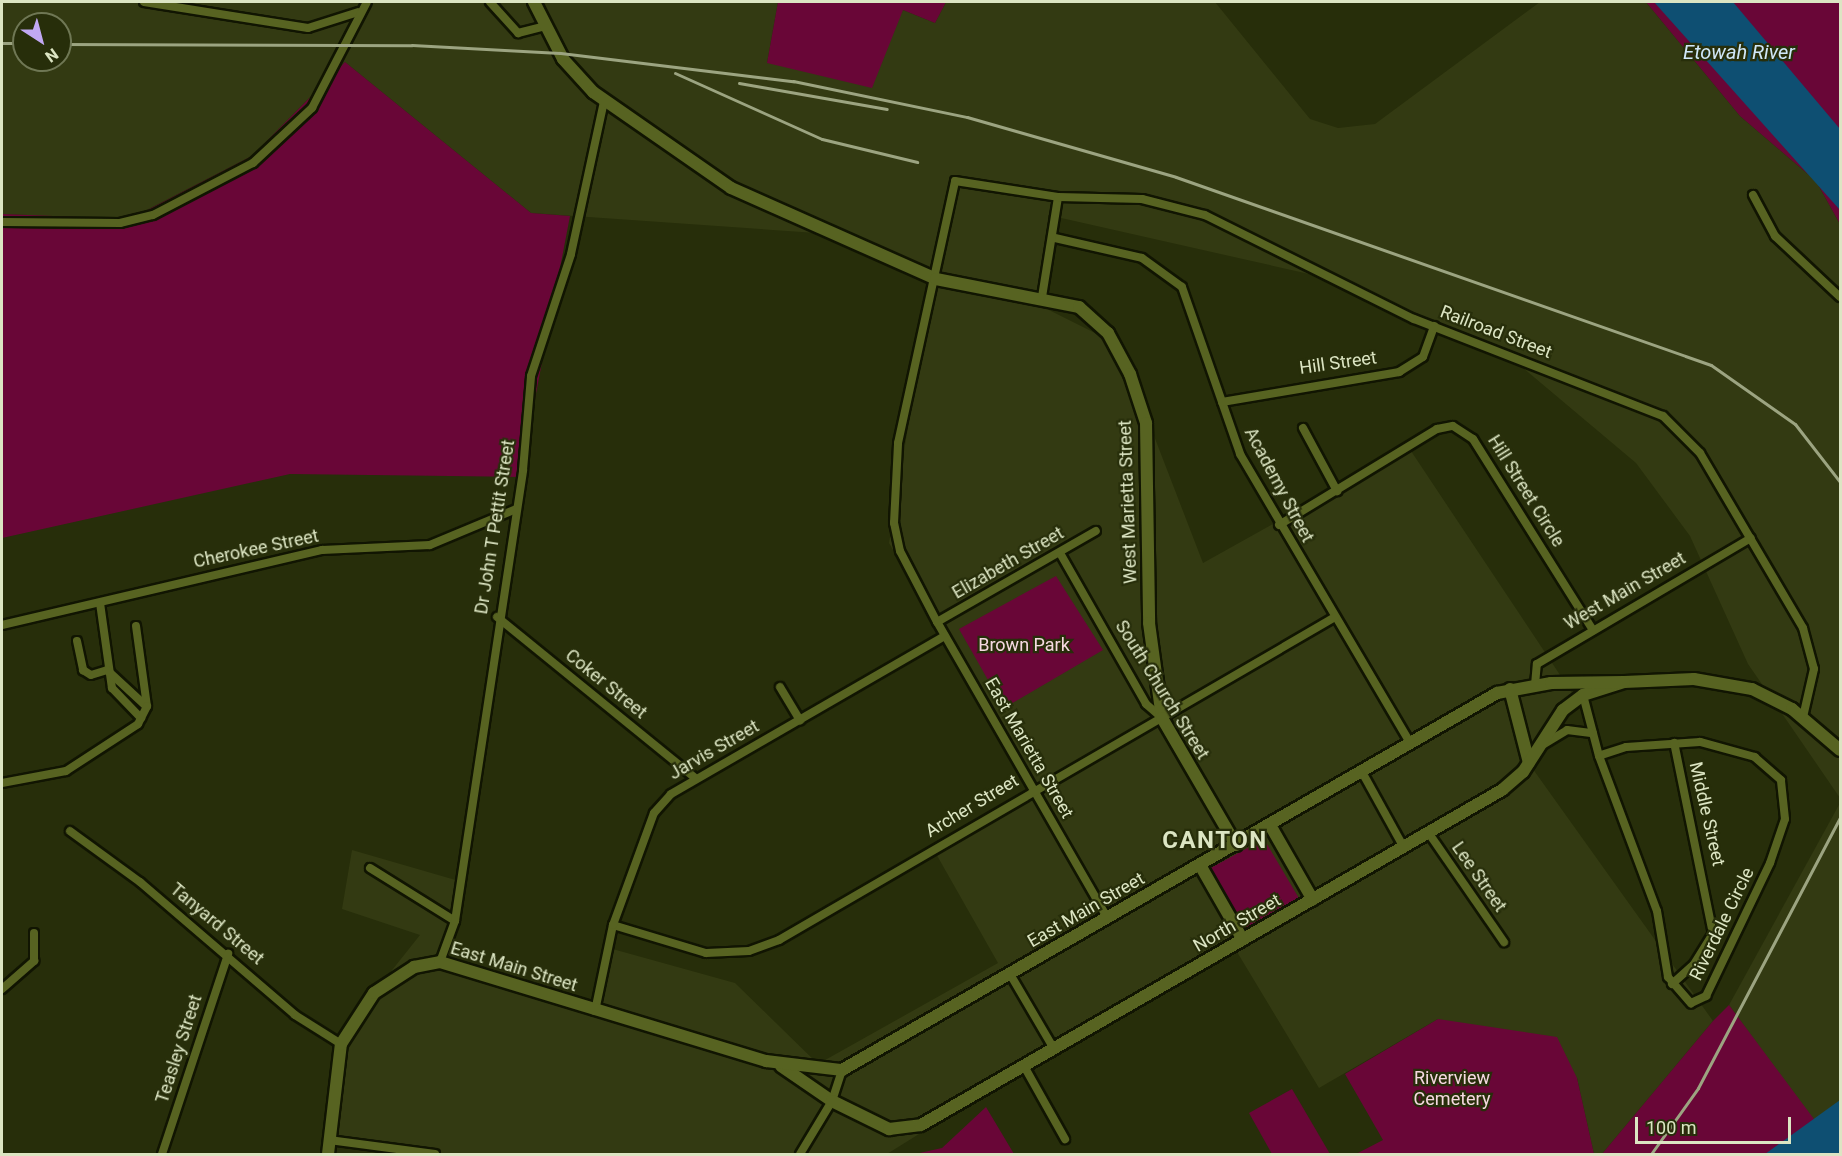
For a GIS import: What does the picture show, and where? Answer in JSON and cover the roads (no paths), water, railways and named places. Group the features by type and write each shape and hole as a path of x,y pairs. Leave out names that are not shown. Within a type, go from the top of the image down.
{"main road":[{"name":"West Marietta Street","path":"534,2 564,58 604,102 731,188 936,279 1042,297 1092,316 1108,333 1141,403 1149,623 1162,718"},
{"path":"1410,743 1510,689 1535,685 1716,681 1752,689 1803,717 1840,750"},
{"name":"North Street","path":"832,1101 899,1130 921,1125 1502,790 1531,757 1563,710 1583,695 1624,682"},
{"path":"1510,689 1531,757"},
{"name":"South Church Street","path":"1162,718 1236,845"},
{"name":"East Main Street","path":"328,1155 341,1044 374,993 414,967 440,962 595,1011 780,1065 842,1070 1108,919 1410,743"},
{"path":"1270,825 1313,900"},
{"path":"1200,865 1243,940"},
{"name":"East Main Street","path":"780,1065 832,1101"}],"street":[{"path":"144,2 308,28 358,12"},
{"path":"2,222 120,223 153,215 253,163 312,108 358,12 367,2"},
{"path":"490,2 518,33 546,26"},
{"name":"Dr John T Pettit Street","path":"440,962 455,921 497,617 516,508 531,376 571,254 604,102"},
{"name":"Railroad Street","path":"936,279 955,181 988,184 1058,197 1142,200 1205,215 1434,326 1595,386 1669,420 1700,453 1751,538 1810,646 1814,680 1803,717"},
{"path":"1753,195 1775,236 1840,297"},
{"path":"1042,297 1054,238 1058,197"},
{"name":"Academy Street","path":"1054,238 1142,258 1173,278 1189,303 1240,454 1279,525 1410,743"},
{"name":"East Marietta Street","path":"936,279 898,443 894,523 900,551 937,622 1108,919"},
{"name":"Hill Street","path":"1222,402 1399,372 1423,357 1434,326"},
{"path":"1303,428 1337,491"},
{"name":"Hill Street Circle","path":"1279,525 1437,429 1464,430 1593,630"},
{"name":"Cherokee Street","path":"2,625 322,550 430,545 516,508"},
{"name":"Elizabeth Street","path":"937,622 1096,531"},
{"name":"West Main Street","path":"1535,685 1537,664 1751,538"},
{"name":"South Church Street","path":"1060,553 1146,704 1162,718"},
{"path":"100,603 107,670 112,688 141,718"},
{"name":"Coker Street","path":"497,617 694,777"},
{"name":"Archer Street","path":"613,925 706,953 749,951 830,913 1034,788 1162,718 1335,617"},
{"path":"2,783 66,771 141,718 147,706 136,626"},
{"name":"Jarvis Street","path":"595,1011 613,925 654,813 694,777 800,720 945,636"},
{"path":"77,641 83,670 91,675 107,670"},
{"path":"107,670 147,706"},
{"path":"780,687 800,720"},
{"path":"1583,695 1599,756"},
{"path":"1531,757 1567,730 1593,733"},
{"name":"Riverdale Circle","path":"1700,742 1755,757 1781,780 1785,794 1785,819 1770,863 1706,996 1691,1003 1672,984 1657,911 1599,756 1626,747 1674,743 1700,742"},
{"name":"Middle Street","path":"1672,984 1694,964 1713,934 1674,743"},
{"path":"1362,772 1403,846"},
{"name":"Tanyard Street","path":"70,831 228,954 295,1015 341,1044"},
{"name":"Lee Street","path":"1428,832 1504,942"},
{"path":"370,868 455,921"},
{"path":"2,990 34,961 34,933"},
{"name":"Teasley Street","path":"162,1155 228,954"},
{"path":"1010,974 1054,1049"},
{"path":"1024,1066 1065,1139"},
{"path":"800,1155 832,1101 842,1070"},
{"path":"329,1140 435,1155"}],"water":[{"name":"Etowah River","path":"1654,2 1733,2 1840,129 1840,210"},
{"path":"1840,1100 1840,1154 1765,1154"}],"railway":[{"path":"2,43 12,43"},
{"path":"72,44 412,45 560,53 793,81 967,117 1176,177 1711,365 1795,424 1840,482"},
{"path":"675,73 822,139 917,162"},
{"path":"739,83 887,109"},
{"path":"1651,1154 1698,1088 1840,817"}],"district":[{"name":"CANTON","path":"1215,841"}],"park label":[{"name":"Brown Park","path":"1024,645"},
{"name":"Riverview Cemetery","path":"1452,1089"}]}
